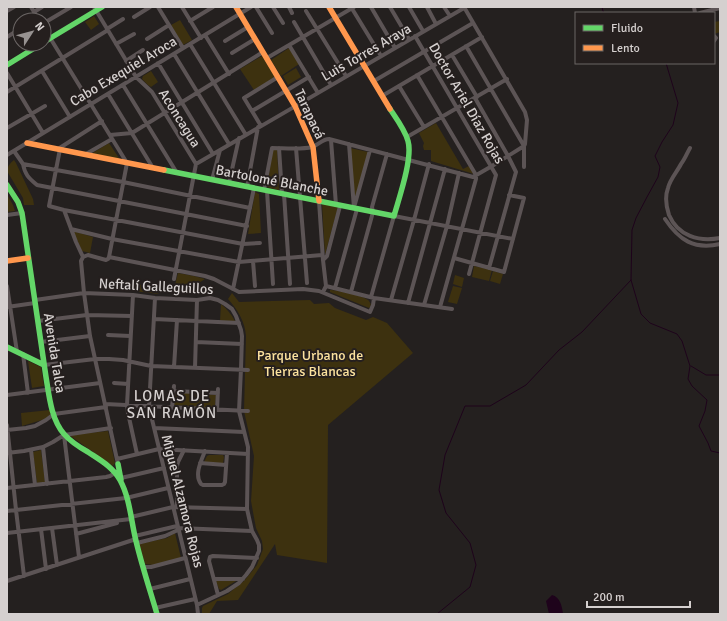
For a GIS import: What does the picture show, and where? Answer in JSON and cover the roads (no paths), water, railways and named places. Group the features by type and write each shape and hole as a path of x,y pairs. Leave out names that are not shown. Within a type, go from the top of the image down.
{"street":[{"path":"7,11 14,7"},
{"path":"31,7 34,12 42,7"},
{"path":"52,18 71,7"},
{"path":"52,37 95,9 102,7"},
{"path":"134,18 150,7"},
{"path":"158,7 183,48"},
{"path":"182,7 190,21 203,36 229,74"},
{"path":"190,21 213,7"},
{"name":"Tarapacá","path":"236,7 296,106 313,147 326,286"},
{"name":"Cabo Exequiel Aroca","path":"7,155 251,7"},
{"path":"256,7 272,33"},
{"path":"273,7 283,24"},
{"path":"288,7 292,13"},
{"path":"83,257 88,255 106,260 109,257 209,277 239,292 307,289 323,292 370,312 409,160 409,143 407,137 329,7"},
{"path":"267,58 336,18 352,7 381,56"},
{"path":"371,7 395,48"},
{"path":"390,7 409,40"},
{"path":"409,7 423,31"},
{"path":"427,7 436,24"},
{"path":"444,7 450,16"},
{"path":"464,7 526,114 527,122 524,146 524,167"},
{"name":"Luis Torres Araya","path":"196,164 464,7"},
{"path":"704,12 720,8"},
{"name":"Aconcagua","path":"95,9 136,77 152,92 196,164 174,279"},
{"path":"306,11 346,76"},
{"path":"7,92 123,19"},
{"path":"294,22 332,85"},
{"path":"374,82 473,23"},
{"path":"147,39 169,25"},
{"path":"225,41 248,27"},
{"path":"116,44 134,34"},
{"name":"Doctor Ariel Díaz Rojas","path":"415,36 496,175 469,274"},
{"path":"382,96 482,37"},
{"path":"232,53 255,39"},
{"path":"52,40 127,163 109,257"},
{"path":"190,44 246,135"},
{"path":"289,45 318,93"},
{"path":"466,46 524,146"},
{"path":"126,60 143,50"},
{"path":"7,65 28,52"},
{"path":"86,154 111,137 132,133 263,52"},
{"path":"174,54 229,144"},
{"path":"452,54 516,172 489,268"},
{"path":"158,63 213,154"},
{"path":"42,71 70,117"},
{"path":"7,73 43,133"},
{"path":"417,75 476,175 476,180 440,307"},
{"path":"247,187 260,126 244,98 278,77"},
{"path":"252,111 309,78"},
{"path":"407,137 507,79"},
{"path":"123,85 177,173"},
{"path":"400,86 424,127"},
{"path":"108,94 153,168"},
{"path":"7,128 45,106"},
{"path":"102,122 59,149 49,206 243,244 260,243"},
{"path":"229,183 239,138"},
{"path":"273,284 265,190 272,148 313,147 328,139 473,176 524,146"},
{"path":"323,260 327,256 338,205 331,140"},
{"name":"Bartolomé Blanche","path":"28,143 355,209 513,239"},
{"path":"349,144 355,209"},
{"path":"279,148 290,284"},
{"path":"296,148 307,283"},
{"path":"690,148 666,192 666,206 671,224 676,234 686,241 706,245 720,244"},
{"path":"212,180 220,150"},
{"path":"335,288 370,150"},
{"path":"14,151 23,164 24,171 27,176 37,185 247,226"},
{"path":"352,292 373,212 372,207 387,154"},
{"path":"23,164 123,182 250,208"},
{"path":"391,300 429,164"},
{"path":"408,303 445,169"},
{"path":"424,305 447,226 459,173"},
{"name":"Avenida Talca","path":"7,185 18,202 22,213 44,365 54,414 64,435 105,464 121,480 143,567 156,611"},
{"path":"234,290 254,188"},
{"path":"454,258 504,272 524,198 509,195"},
{"path":"64,210 83,257 81,261 90,336 121,480 164,468"},
{"path":"7,215 22,213"},
{"path":"665,219 689,236 706,240 720,238"},
{"path":"71,229 112,239 239,262 322,255"},
{"path":"706,240 706,245"},
{"path":"7,261 28,258"},
{"path":"253,261 255,286"},
{"path":"7,286 9,307 28,392"},
{"path":"323,292 326,286 373,297 452,309"},
{"name":"Neftalí Galleguillos","path":"9,307 84,293 197,300 210,298 229,306 234,312 241,330 242,344 238,411 248,447 247,509 252,531 259,545 257,558"},
{"path":"133,295 127,405 137,454"},
{"name":"Miguel Alzamora Rojas","path":"155,298 149,407 168,488 175,507 178,528 198,614"},
{"path":"195,368 197,300"},
{"path":"38,321 87,315 132,316"},
{"path":"154,319 239,323"},
{"path":"174,367 177,320"},
{"path":"108,335 130,336"},
{"path":"41,342 90,336"},
{"path":"196,342 242,344"},
{"path":"7,348 44,365 95,359 109,359 129,361 151,366 248,370"},
{"path":"7,395 100,383"},
{"path":"114,383 128,384"},
{"path":"172,408 174,389 218,391 217,410"},
{"path":"7,430 35,426 54,414 105,405 248,411"},
{"path":"7,425 8,453 14,488 24,576"},
{"path":"8,453 43,447 64,435 111,428"},
{"path":"154,428 244,432"},
{"path":"64,435 79,558"},
{"path":"43,447 47,484"},
{"path":"118,462 137,454 159,449 248,454"},
{"path":"31,450 35,485"},
{"path":"175,507 177,466 184,450"},
{"path":"205,451 200,463 198,480 203,485 224,484 227,453"},
{"path":"7,488 110,476 118,469 118,462"},
{"path":"200,463 226,465"},
{"path":"7,511 126,498 168,488"},
{"path":"7,533 122,520 175,507 247,509"},
{"path":"76,534 122,520"},
{"path":"52,528 56,565"},
{"path":"136,539 166,536 178,528"},
{"path":"7,581 136,539 178,528 252,531"},
{"path":"41,529 46,569"},
{"path":"197,605 218,595 231,588 243,579 257,558 211,556 209,560 218,595"},
{"path":"143,567 151,567 185,558"},
{"path":"150,589 190,579"},
{"path":"214,579 243,579"},
{"path":"156,611 195,599"}],"waterway":[{"path":"602,7 604,12"},
{"path":"666,64 678,103 673,125 655,156 660,167 658,177 636,218 632,230 631,280 641,314 650,323 677,334 682,341 690,366 688,379 692,386 707,400 705,411 699,426 711,451 720,453"},
{"path":"437,614 470,587 476,565 470,543 446,513 439,490 445,455 465,406 490,406 526,385 559,350 582,332 631,280"},
{"path":"691,366 706,375 720,375"}],"district":[{"name":"LOMAS DE SAN RAMÓN","path":"172,404"}],"park label":[{"name":"Parque Urbano de Tierras Blancas","path":"310,364"}]}
